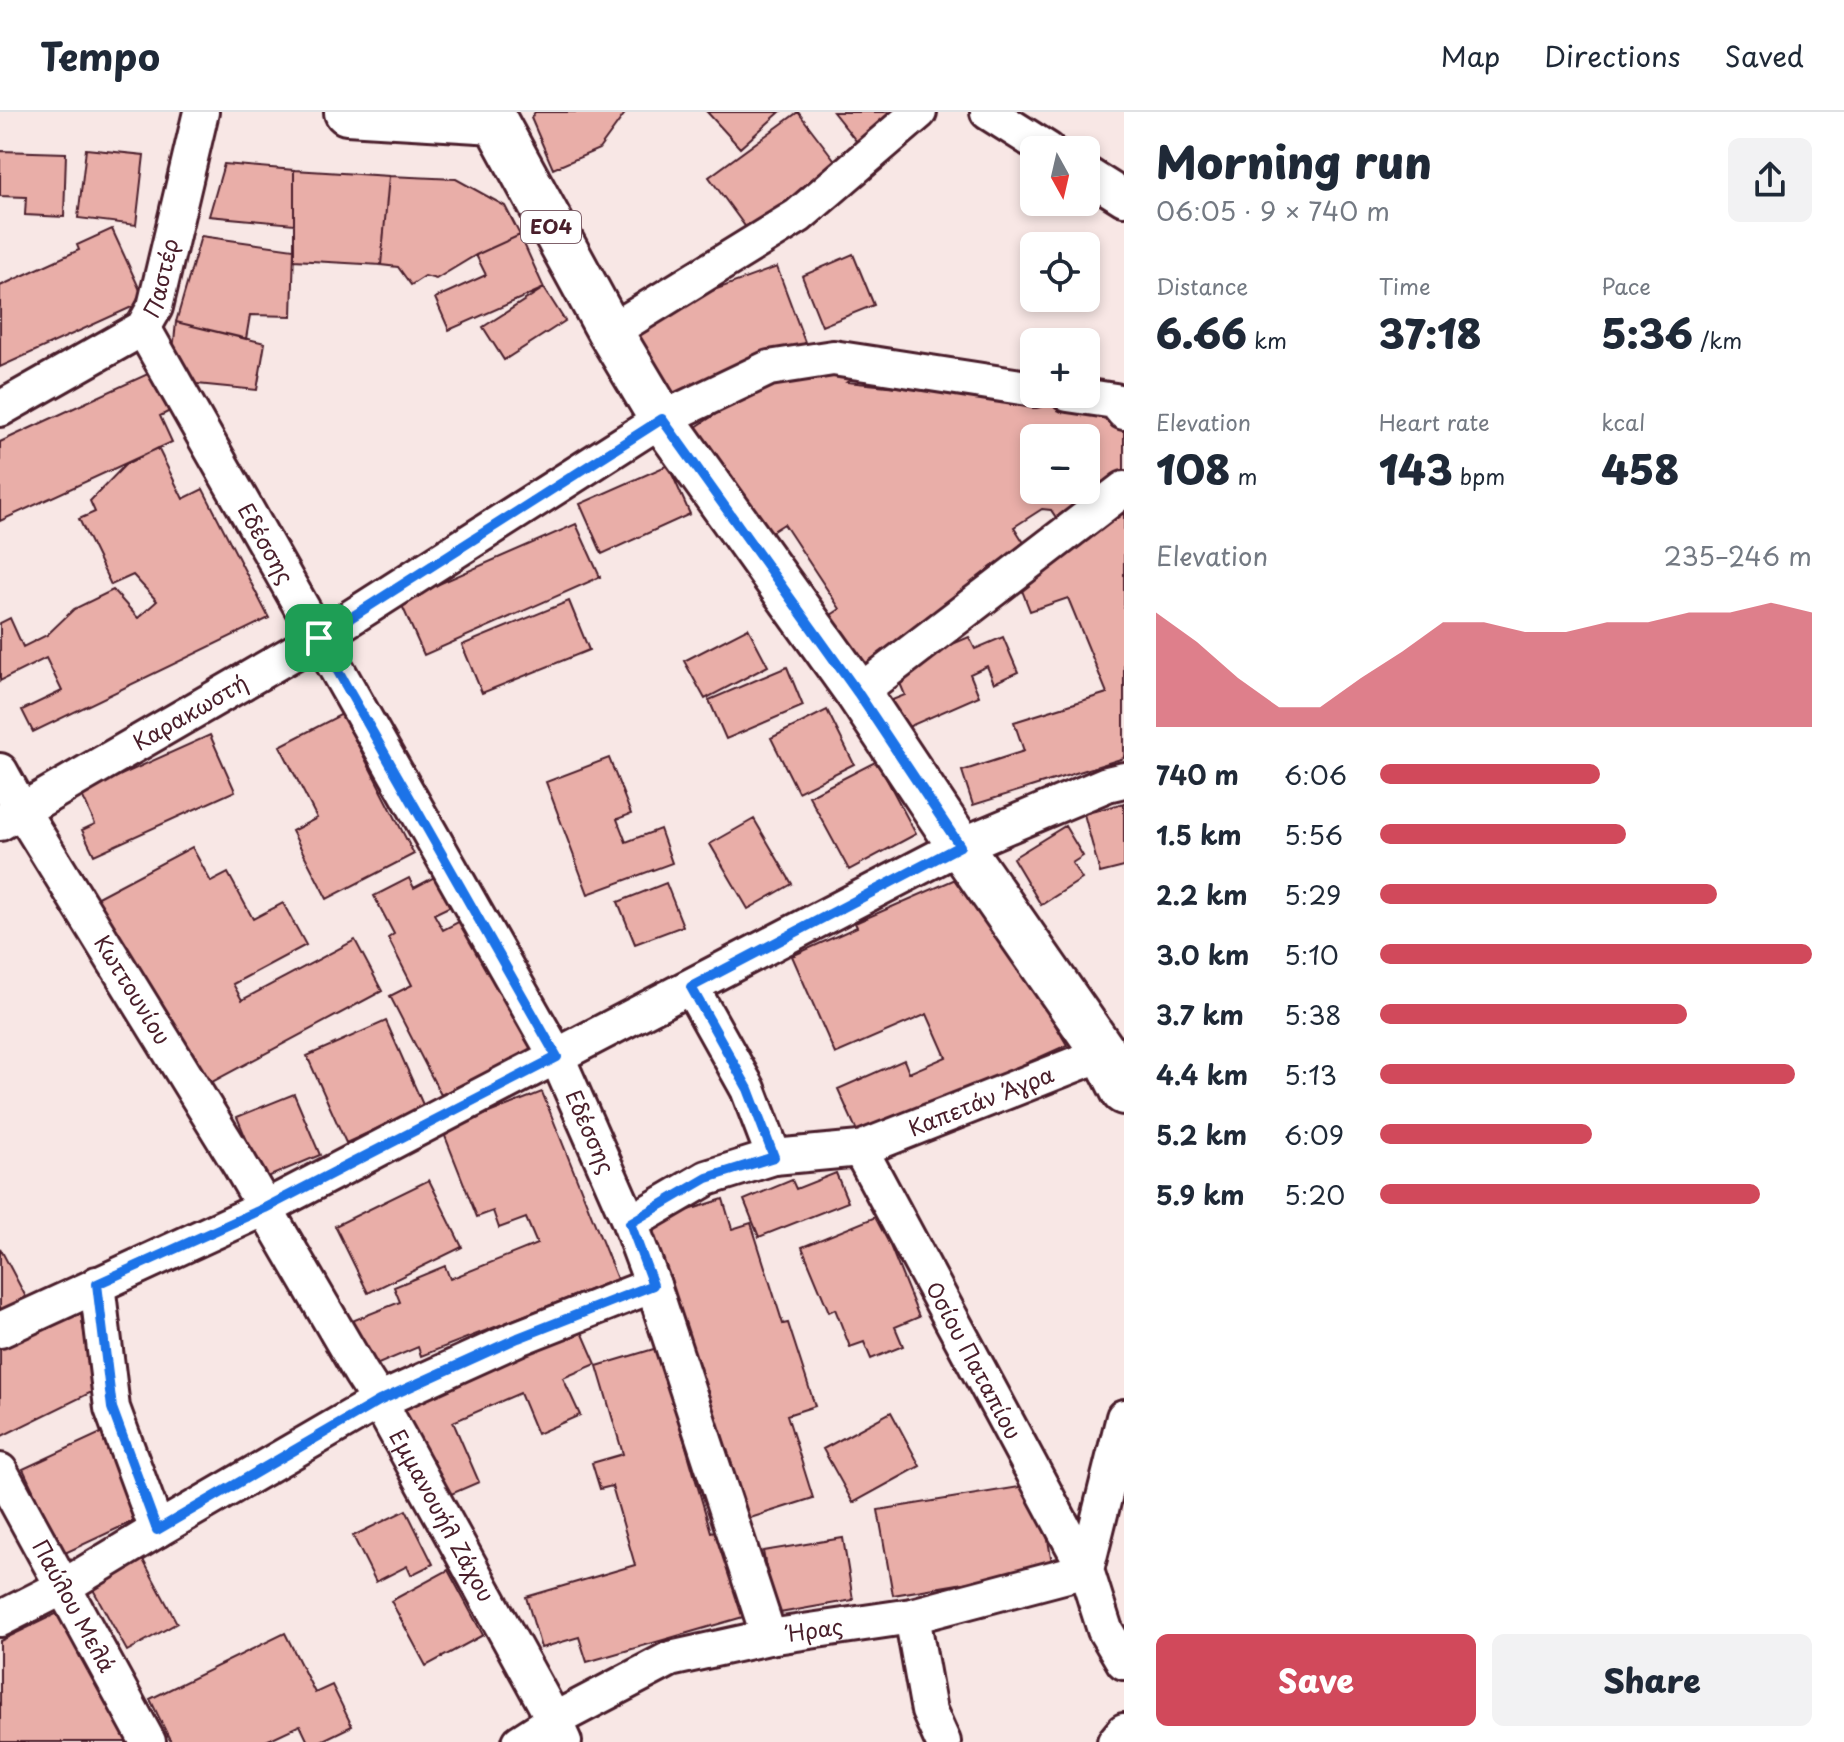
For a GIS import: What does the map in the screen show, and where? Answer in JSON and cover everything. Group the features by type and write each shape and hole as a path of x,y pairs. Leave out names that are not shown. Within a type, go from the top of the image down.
{"main road":[{"path":"347,112 498,116"},
{"name":"ΕΟ4","path":"498,116 610,332 662,419 858,693 1104,1053 1124,1092"}],"street":[{"name":"Παστέρ","path":"0,409 143,328 155,307 201,112"},
{"path":"610,332 798,216 919,112"},
{"path":"988,112 1026,136"},
{"path":"1100,183 1124,198"},
{"name":"Εδέσσης","path":"143,328 557,1057 630,1223 653,1285 769,1637"},
{"name":"Καρακωστή","path":"11,817 319,638 662,419 769,368 833,358 1020,387"},
{"path":"1100,399 1115,401 1124,412"},
{"path":"858,693 1124,489"},
{"name":"Κωττουνίου","path":"0,771 11,817 240,1165 265,1208"},
{"path":"0,1330 265,1208 960,846 1107,784 1124,780"},
{"path":"691,987 748,1089 774,1157"},
{"name":"Καπετάν Άγρα","path":"630,1223 707,1178 774,1157 860,1149 1104,1053"},
{"name":"Οσίου Παταπίου","path":"860,1149 1086,1570 1105,1630 1124,1662"},
{"name":"Εμμανουήλ Ζάχου","path":"265,1208 379,1401 559,1731"},
{"path":"97,1284 112,1408 157,1530"},
{"path":"0,1619 63,1587 379,1401 518,1338 653,1285"},
{"path":"1086,1570 1124,1417"},
{"name":"Παύλου Μελά","path":"0,1471 148,1742"},
{"name":"Ήρας","path":"520,1742 559,1731 670,1659 769,1637 912,1616 1086,1570"},
{"path":"912,1616 929,1711 943,1742"},
{"path":"1115,1742 1124,1731"}],"building":[{"path":"535,112 626,112 599,149 553,169 531,118"},
{"path":"707,112 780,112 740,148"},
{"path":"798,112 840,167 750,233 709,177"},
{"path":"833,112 896,112 857,142"},
{"path":"86,149 144,155 136,225 78,218"},
{"path":"0,151 66,153 64,217 25,215 26,197 0,196"},
{"path":"224,164 294,170 294,224 209,216"},
{"path":"294,170 389,176 381,265 294,260"},
{"path":"389,176 456,179 505,206 520,235 476,255 436,279 425,276 411,285 398,267 381,265"},
{"path":"112,229 145,301 0,367 0,286 79,250 77,245"},
{"path":"520,235 544,288 449,330 435,298 486,275 476,255"},
{"path":"201,236 294,249 292,316 250,315 246,339 176,322"},
{"path":"853,254 874,305 822,326 802,276"},
{"path":"777,267 806,345 661,399 632,320"},
{"path":"544,288 565,321 504,360 483,327"},
{"path":"176,322 265,343 257,390 187,383 173,351"},
{"path":"788,367 859,374 847,382 1020,399 1020,408 1110,408 1124,430 1124,484 1100,500 1100,424 1020,424 1020,504 1093,504 1061,525 1051,510 1042,509 1014,527 1028,549 975,594 851,673 819,623 840,609 784,524 762,538 693,429"},
{"path":"152,372 170,411 160,416 172,442 0,521 0,442"},
{"path":"158,448 183,499 203,489 269,618 33,732 22,710 62,691 46,658 0,681 0,623 10,618 23,647 47,635 74,609 113,590 138,618 157,601 133,575 111,585 79,519 95,512 90,501 126,464"},
{"path":"668,465 690,514 602,554 580,504"},
{"path":"1124,511 1124,758 973,805 962,771 1024,751 1014,722 1107,693 1068,598 1030,611 1018,580"},
{"path":"576,524 600,577 424,655 400,601"},
{"path":"569,601 589,650 482,693 462,645"},
{"path":"748,628 768,666 705,699 684,661"},
{"path":"969,637 975,649 1003,637 1018,672 994,683 987,666 970,674 979,696 899,731 887,702 905,695 894,669"},
{"path":"787,667 803,706 726,739 709,700"},
{"path":"827,710 854,764 798,792 771,738"},
{"path":"342,714 414,854 327,899 292,831 317,818 280,746"},
{"path":"210,735 235,791 94,855 82,830 95,824 81,793"},
{"path":"609,758 631,814 617,819 626,842 660,829 672,863 588,894 546,782"},
{"path":"877,761 916,834 849,870 809,796"},
{"path":"1124,803 1124,867 1100,873 1084,814"},
{"path":"754,819 792,884 748,909 710,844"},
{"path":"1065,826 1083,856 1072,863 1082,879 1041,905 1013,858"},
{"path":"192,847 211,882 228,873 253,919 283,903 306,945 233,984 242,1000 355,940 382,991 201,1088 92,900"},
{"path":"440,874 455,904 434,914 443,930 470,916 537,1047 441,1095 390,996 412,985 388,938 394,934 374,896 409,878 414,888"},
{"path":"967,874 1067,1045 860,1138 838,1089 904,1060 909,1073 946,1057 927,1014 835,1054 792,956 857,927 855,923"},
{"path":"666,883 683,926 635,944 618,902"},
{"path":"386,1021 424,1107 346,1143 307,1056"},
{"path":"542,1092 617,1279 421,1356 418,1347 362,1371 342,1325 400,1302 394,1287 445,1266 450,1279 537,1244 526,1218 499,1228 493,1211 477,1217 443,1131"},
{"path":"294,1094 320,1155 263,1179 237,1117"},
{"path":"836,1173 848,1202 759,1237 744,1200 792,1180 796,1189"},
{"path":"429,1180 462,1247 368,1293 335,1226"},
{"path":"723,1199 732,1229 751,1223 783,1324 788,1323 815,1406 787,1415 813,1498 741,1521 646,1224"},
{"path":"878,1216 919,1317 895,1327 903,1346 871,1359 864,1342 850,1347 835,1309 829,1312 802,1247"},
{"path":"0,1248 27,1299 0,1313"},
{"path":"80,1308 94,1391 0,1437 0,1347"},
{"path":"576,1318 596,1364 563,1378 580,1415 537,1434 520,1393 453,1422 479,1482 435,1501 391,1399"},
{"path":"657,1348 711,1532 718,1530 743,1617 587,1662 579,1637 541,1648 526,1597 635,1565 612,1486 600,1489 592,1463 623,1454 597,1366"},
{"path":"891,1412 920,1466 853,1503 823,1449"},
{"path":"105,1431 144,1516 63,1554 23,1469"},
{"path":"1038,1484 1053,1568 893,1595 878,1510"},
{"path":"406,1510 433,1564 411,1575 407,1566 376,1582 353,1536"},
{"path":"843,1538 853,1600 774,1614 763,1551"},
{"path":"142,1558 177,1623 127,1651 91,1586"},
{"path":"448,1570 483,1635 426,1666 391,1601"},
{"path":"66,1609 129,1742 0,1742 0,1641"},
{"path":"285,1633 315,1693 332,1685 352,1726 319,1742 308,1742 300,1725 264,1742 171,1742 150,1699"}],"route":[{"path":"662,419 858,693 960,846 691,987 748,1089 774,1157 707,1178 630,1223 653,1285 518,1338 379,1401 157,1530 112,1408 97,1284 265,1208 557,1057 319,638 662,419"}]}
